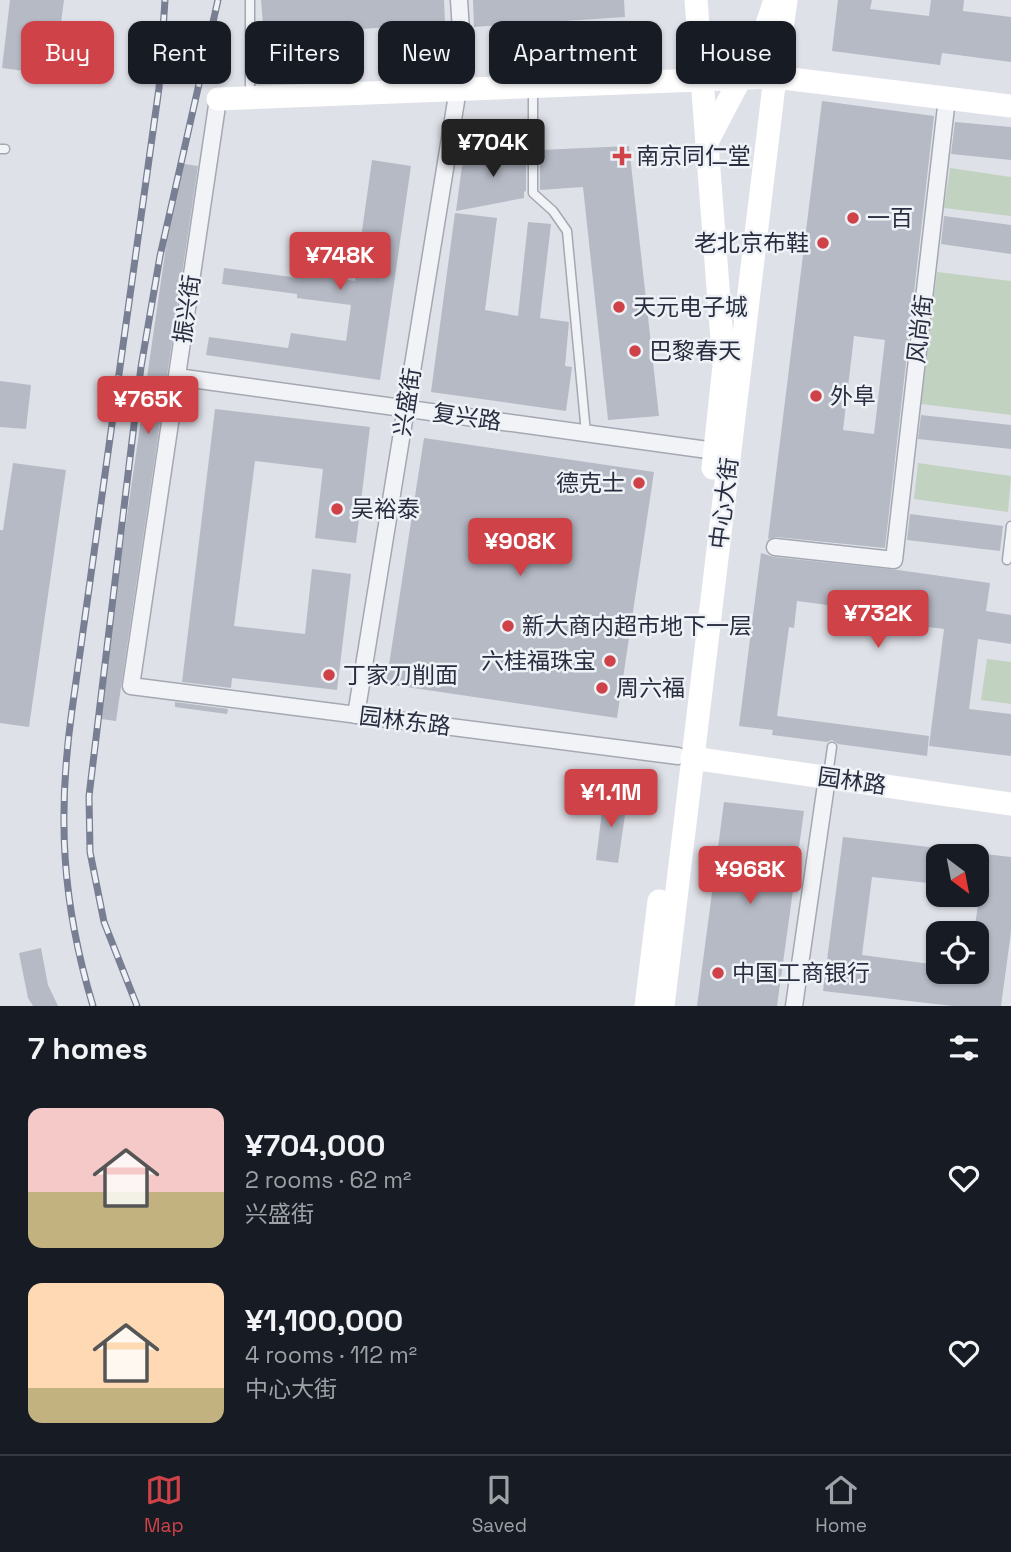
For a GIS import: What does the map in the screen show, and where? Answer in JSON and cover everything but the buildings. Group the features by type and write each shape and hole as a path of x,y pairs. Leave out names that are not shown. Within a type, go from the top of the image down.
{"street":[{"name":"兴盛街","path":"356,715 458,89 462,47 459,0"},
{"name":"中心大街","path":"696,0 698,21"},
{"path":"754,0 760,21"},
{"path":"768,21 775,0"},
{"name":"中心大街","path":"783,21 786,0"},
{"path":"796,80 1011,106"},
{"path":"218,99 676,81"},
{"name":"中心大街","path":"663,1006 724,366 702,84"},
{"path":"707,142 737,84"},
{"name":"中心大街","path":"646,1006 685,757 774,84"},
{"name":"风尚街","path":"775,547 894,560 947,98"},
{"name":"振兴街","path":"131,685 218,99"},
{"name":"复兴路","path":"177,377 715,451"},
{"name":"园林东路","path":"131,685 685,757"},
{"name":"园林路","path":"685,757 1011,804"},
{"path":"794,1006 827,778"}],"lane":[{"path":"250,0 250,97"},
{"path":"533,86 533,193 553,212 567,232 586,433"},
{"path":"1007,560 1011,526"},
{"path":"827,778 832,747"}],"green space":[{"path":"950,168 1011,177 1011,216 944,208"},
{"path":"937,272 1011,281 1011,415 921,404"},
{"path":"918,463 1011,476 1008,512 914,499"},
{"path":"987,659 1011,662 1011,704 981,700"}],"railway":[{"path":"93,1006 75,931 65,860 67,749 159,88 165,0"},
{"path":"137,1006 104,922 90,852 89,796 141,367 160,256 218,0"}],"place":[{"name":"南京同仁堂","path":"622,156"},
{"name":"一百","path":"853,218"},
{"name":"老北京布鞋","path":"823,243"},
{"name":"天元电子城","path":"619,307"},
{"name":"巴黎春天","path":"635,351"},
{"name":"外阜","path":"816,396"},
{"name":"德克士","path":"639,483"},
{"name":"吴裕泰","path":"337,509"},
{"name":"新大商内超市地下一层","path":"508,626"},
{"name":"六桂福珠宝","path":"610,661"},
{"name":"丁家刀削面","path":"329,675"},
{"name":"周六福","path":"602,688"},
{"name":"中国工商银行","path":"718,973"}]}
